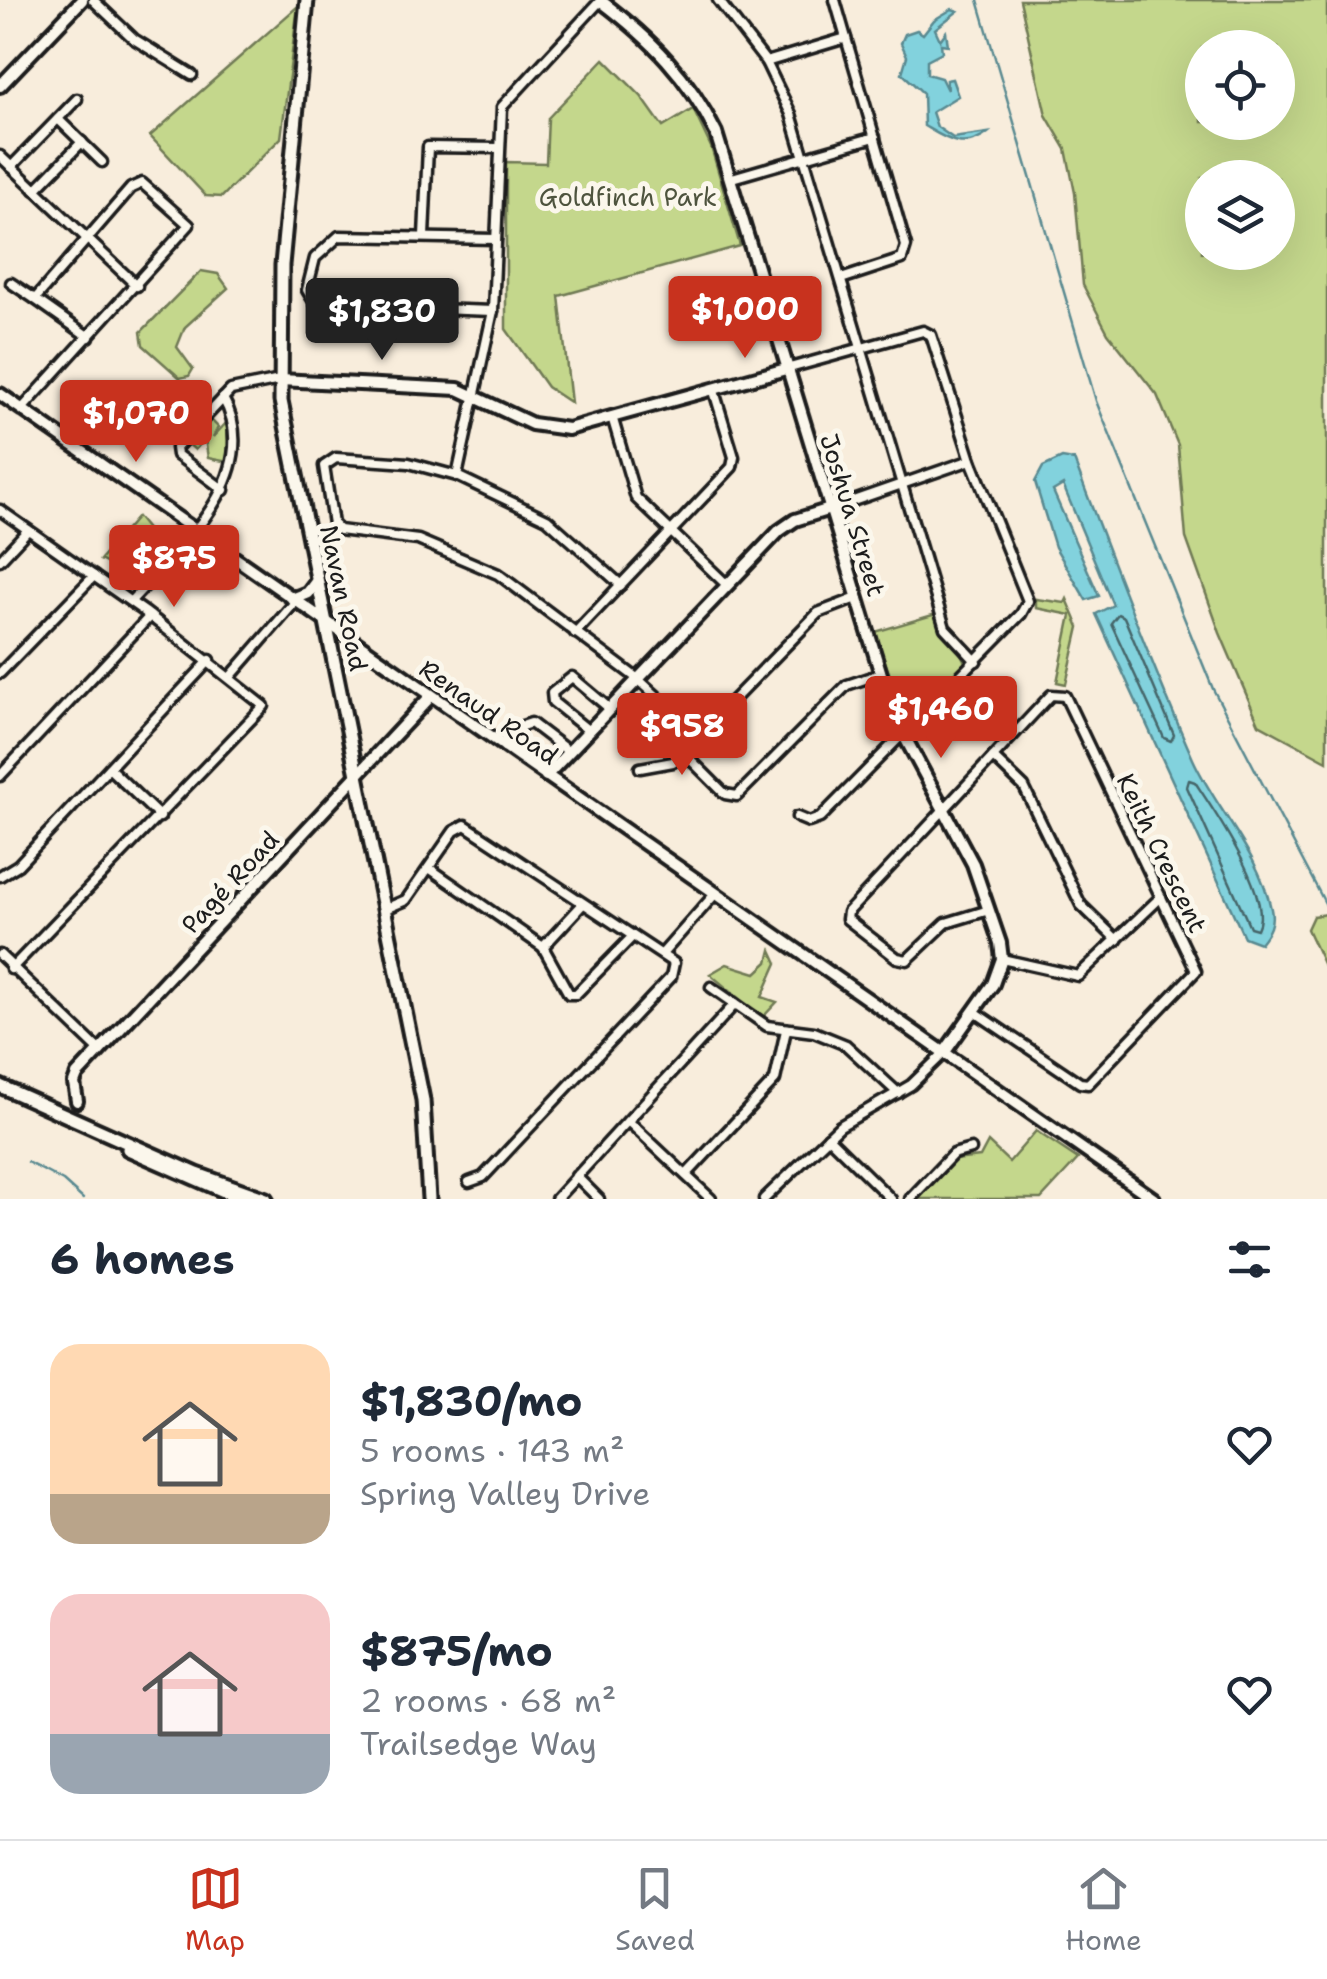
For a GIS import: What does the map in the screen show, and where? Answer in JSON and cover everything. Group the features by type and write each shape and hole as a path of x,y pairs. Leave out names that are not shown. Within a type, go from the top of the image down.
{"main road":[{"name":"Navan Road","path":"307,0 282,265 280,380 423,1100 429,1199"},
{"path":"294,600 308,593 317,581"},
{"path":"0,1086 197,1174 266,1199"},
{"path":"95,1128 154,1164 242,1199"}],"street":[{"path":"0,86 82,0"},
{"path":"92,0 134,39 192,75"},
{"path":"457,476 492,312 499,148 506,100 601,0"},
{"name":"Joshua Street","path":"601,0 646,36 691,88 716,134 900,734 946,807 989,910 1002,959"},
{"path":"835,0 906,252 897,261 841,279"},
{"path":"724,2 766,62 806,157 944,628 976,661"},
{"path":"766,62 846,38"},
{"path":"11,167 77,99"},
{"path":"58,119 102,162"},
{"path":"732,178 874,136"},
{"path":"35,190 82,142"},
{"path":"424,236 428,147 499,148"},
{"path":"0,156 137,286"},
{"path":"22,409 189,226 142,183 130,188 35,300"},
{"path":"492,312 323,305 310,298 310,270 315,258 339,236 496,239"},
{"path":"10,283 89,337"},
{"path":"224,490 176,453 178,444 237,388 280,380 441,386 476,394 541,426 577,429 922,331 931,335 970,460 1028,601 976,661 820,818 808,822 796,818"},
{"path":"575,633 735,462 714,391"},
{"name":"Renaud Road","path":"0,394 1154,1199"},
{"path":"131,601 224,490 233,441 224,398"},
{"path":"613,420 636,498 727,584"},
{"path":"621,585 548,518 457,476 409,463 336,458 324,466 333,524 339,530 418,540 498,574 638,679 699,736"},
{"path":"546,776 787,524 970,460"},
{"path":"0,510 210,660 262,700 263,708 11,969"},
{"path":"0,560 28,530"},
{"path":"0,673 94,576"},
{"path":"640,768 664,766 684,752 818,613 857,598"},
{"path":"231,676 294,600"},
{"path":"0,776 150,616"},
{"path":"0,876 18,864 210,660"},
{"path":"684,752 726,794 737,796 847,685 880,674"},
{"path":"589,731 553,702 558,685 572,677 610,709"},
{"name":"Keith Crescent","path":"975,1012 1080,1084 1088,1084 1196,970 1066,696 1051,695 848,912 848,918 882,947 907,960 946,923 989,910"},
{"name":"Pagé Road","path":"77,1102 74,1080 430,696"},
{"path":"504,748 522,726 530,724 569,752"},
{"path":"993,758 1024,787 1081,905 1117,940"},
{"path":"109,768 160,817"},
{"path":"385,910 404,902 455,830 467,825 630,938 674,963 671,976 483,1176 469,1182"},
{"path":"429,868 543,947 564,990 572,995 630,938"},
{"path":"662,954 715,894"},
{"path":"764,1199 828,1136 898,1093 944,1053 993,984 1002,959 1078,976 1161,897"},
{"path":"543,947 582,905"},
{"path":"0,956 100,1051"},
{"path":"712,987 766,1026 814,1032 846,1045 898,1093"},
{"path":"556,1199 736,1004"},
{"path":"686,1175 775,1080 786,1030"},
{"path":"628,1122 711,1199"},
{"path":"828,1136 891,1199"},
{"path":"910,1199 954,1154 970,1149"},
{"path":"576,1176 599,1199"}],"green space":[{"path":"1020,0 1327,0 1327,761 1259,724 1220,633 1186,538 1178,445 1157,395 1108,333 1083,285 1075,193 1066,149 1046,115"},
{"path":"298,6 281,138 222,197 206,196 150,136"},
{"name":"Goldfinch Park","path":"604,59 641,96 663,127 693,109 711,147 740,246 559,296 571,403 547,387 506,329 506,162 546,163 548,118"},
{"path":"201,271 218,274 228,288 185,327 177,347 193,369 189,376 180,378 143,345 141,332"},
{"path":"209,418 218,427 213,437 227,422 228,462 208,458 205,439 195,450 186,442"},
{"path":"137,517 160,545 135,577 100,560"},
{"path":"1036,599 1065,603 1067,599 1079,627 1066,684 1057,682 1071,615 1036,608"},
{"path":"936,614 966,667 906,723 875,632"},
{"path":"1327,914 1327,972 1307,929 1313,916"},
{"path":"771,950 777,963 762,997 777,1002 762,1018 710,974 727,964 756,973 768,962"},
{"path":"1036,1131 1078,1159 1041,1199 918,1199 954,1160 980,1157 988,1142 1009,1162"}],"water":[{"path":"952,9 958,11 935,29 940,40 946,32 948,45 941,44 942,52 927,60 927,74 941,78 947,90 946,80 952,79 958,96 932,112 937,127 953,138 988,133 963,143 924,126 923,93 902,73 907,56 901,43 905,34 917,30 923,34 934,20"},
{"path":"1062,458 1074,460 1193,759 1265,888 1272,919 1260,943 1244,937 1096,614 1113,605 1063,485 1053,491 1099,596 1086,600 1055,547 1035,482 1043,467"}],"waterway":[{"path":"978,0 1096,401 1213,689 1327,907"},
{"path":"27,1162 63,1181 83,1199"}]}
